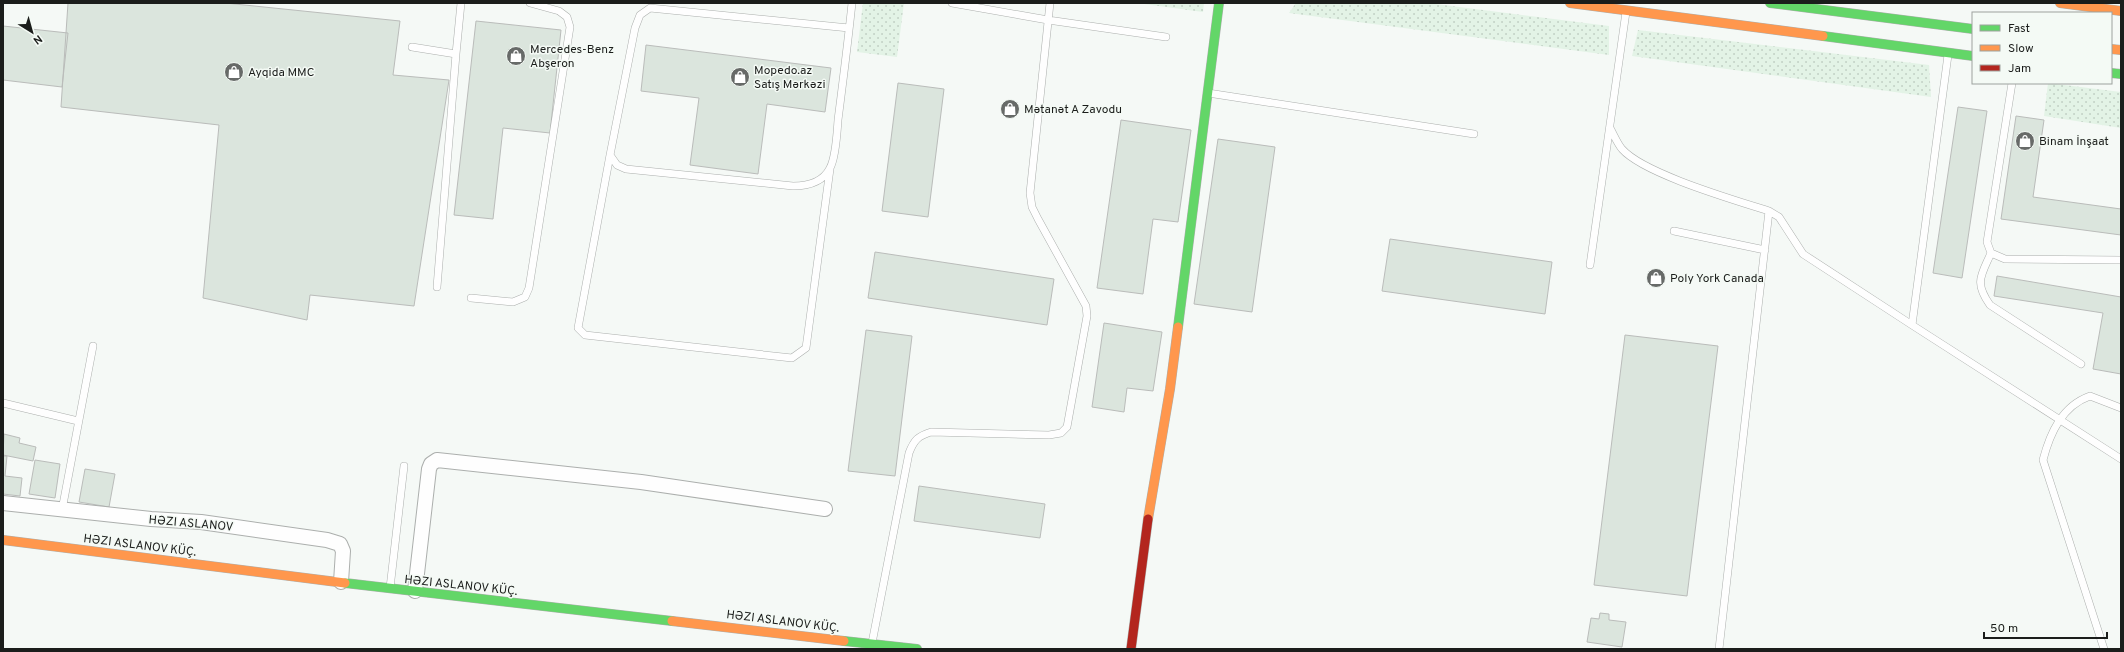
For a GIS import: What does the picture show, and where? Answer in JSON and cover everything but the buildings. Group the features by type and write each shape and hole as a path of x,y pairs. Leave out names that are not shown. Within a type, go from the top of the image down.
{"main road":[{"path":"1131,649 1147,522 1170,390 1219,3"},
{"path":"1570,3 1972,56"},
{"path":"1770,3 1972,29"},
{"path":"2060,3 2121,11"},
{"name":"HƏZI ASLANOV KÜÇ.","path":"3,540 390,589 871,646 917,649"}],"street":[{"path":"415,591 429,469 431,464 437,460 641,482 825,509"},
{"name":"HƏZI ASLANOV","path":"3,503 62,510 201,522 327,540 340,544 343,552 341,582"}],"lane":[{"path":"437,287 461,3"},
{"path":"471,298 513,302 525,297 530,288 570,27 567,17 559,11 530,3"},
{"path":"849,28 650,8 640,15 635,28 610,154 578,328 585,335 792,358 806,348 830,168 835,144 849,28 852,3"},
{"path":"952,3 1048,20 1166,37"},
{"path":"871,646 909,453 913,442 919,436 931,432 1049,435 1061,433 1067,427 1087,316 1086,306 1032,207 1030,193 1050,3"},
{"path":"1590,265 1627,10"},
{"path":"412,47 456,54"},
{"path":"1912,325 1948,53"},
{"path":"2012,84 1987,242 1991,253 1979,280 1983,295 1990,305 2081,364"},
{"path":"1208,93 1474,134"},
{"path":"1610,128 1622,149 1660,173 1769,211 1779,217 1787,226 1795,243 1804,254 2121,459"},
{"path":"610,154 617,165 626,169 794,186 807,186 821,178 830,168"},
{"path":"1719,649 1769,211"},
{"path":"1674,231 1765,250"},
{"path":"1991,253 2006,259 2121,260"},
{"path":"62,510 93,346"},
{"path":"2104,649 2043,460 2049,439 2060,420 2077,401 2090,396 2121,408"},
{"path":"3,403 78,421"},
{"path":"390,589 404,466"}],"green space":[{"path":"863,3 904,3 897,57 857,52"},
{"path":"1137,3 1204,3 1203,12"},
{"path":"1296,3 1428,3 1609,26 1609,55 1289,13"},
{"path":"1638,30 1929,65 1931,97 1632,56"},
{"path":"2048,84 2121,92 2121,128 2044,116"}],"traffic: fast":[{"path":"1178,327 1219,3"},
{"path":"1770,3 1972,29"},
{"path":"1823,36 1972,56"},
{"path":"2112,73 2121,74"},
{"path":"345,583 672,621"},
{"path":"844,641 917,649"}],"traffic: slow":[{"path":"1570,3 1823,36"},
{"path":"2060,3 2121,11"},
{"path":"2112,49 2121,50"},
{"path":"1148,519 1170,389 1178,327"},
{"path":"3,540 345,583"},
{"path":"672,621 844,641"}],"traffic: jam":[{"path":"1131,649 1148,519"}],"place":[{"name":"Mercedes-Benz Abşeron","path":"516,56"},
{"name":"Ayqida MMC","path":"234,72"},
{"name":"Mopedo.az Satış Mərkəzi","path":"740,77"},
{"name":"Mətanət A Zavodu","path":"1010,109"},
{"name":"Binam İnşaat","path":"2025,141"},
{"name":"Poly York Canada","path":"1656,278"}]}
